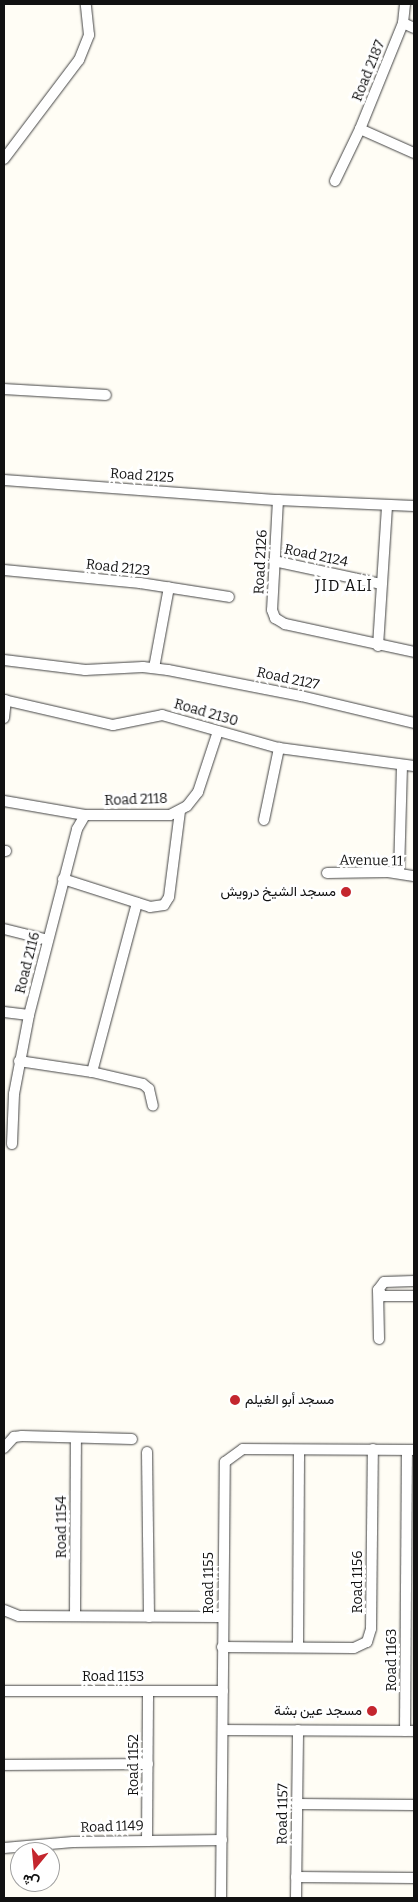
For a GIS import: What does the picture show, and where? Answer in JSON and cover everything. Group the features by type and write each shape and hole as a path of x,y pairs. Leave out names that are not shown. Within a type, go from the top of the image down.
{"street":[{"path":"4,160 79,60 89,35 86,4"},
{"name":"Road 2187","path":"335,181 360,129 402,23 405,4"},
{"path":"402,23 414,28"},
{"path":"360,129 414,153"},
{"path":"4,390 106,395"},
{"name":"Road 2125","path":"4,480 278,500"},
{"path":"278,500 414,506"},
{"name":"Road 2126","path":"278,500 272,610 278,621 378,646 414,652"},
{"path":"378,646 387,505"},
{"name":"Road 2124","path":"274,561 381,584"},
{"name":"Road 2123","path":"4,570 169,587 229,597"},
{"path":"154,668 169,587"},
{"name":"Road 2127","path":"4,660 85,670 154,668 301,696 414,723"},
{"path":"4,718 5,700"},
{"name":"Road 2130","path":"5,700 113,725 162,715 279,748 402,766 414,766"},
{"name":"Road 2118","path":"4,801 84,815 160,816 180,811 198,792 218,731"},
{"path":"264,820 279,748"},
{"path":"399,873 402,766"},
{"path":"63,879 137,903 160,907 169,897 180,811"},
{"name":"Road 2116","path":"12,1144 8,1100 63,879 77,830 84,815"},
{"name":"Avenue 11","path":"327,873 399,873 414,876"},
{"path":"92,1072 137,903"},
{"path":"4,929 48,940"},
{"path":"4,1012 29,1015"},
{"path":"19,1061 92,1072 143,1084 149,1089 153,1106"},
{"path":"379,1339 378,1290 384,1282 414,1281"},
{"path":"378,1290 383,1296 414,1296"},
{"path":"4,1448 14,1437 132,1439"},
{"name":"Road 1154","path":"76,1438 76,1616"},
{"name":"Road 1155","path":"221,1898 222,1617 225,1462 243,1449 411,1450"},
{"name":"Road 1156","path":"222,1647 354,1648 367,1642 371,1636 373,1449"},
{"path":"298,1647 299,1450"},
{"name":"Road 1163","path":"410,1731 411,1450"},
{"path":"147,1452 148,1616"},
{"path":"4,1610 12,1616 222,1617"},
{"name":"Road 1153","path":"4,1691 223,1691"},
{"name":"Road 1152","path":"147,1840 148,1691"},
{"path":"223,1730 410,1731"},
{"name":"Road 1157","path":"296,1898 298,1730"},
{"path":"4,1765 148,1764"},
{"path":"297,1804 414,1805"},
{"name":"Road 1149","path":"4,1848 147,1840 222,1840"},
{"path":"296,1877 414,1878"}],"place":[{"name":"مسجد الشيخ درويش","path":"346,892"},
{"name":"مسجد أبو الغيلم","path":"235,1400"},
{"name":"مسجد عين بشة","path":"372,1711"}],"district":[{"name":"JID ALI","path":"344,586"}]}
